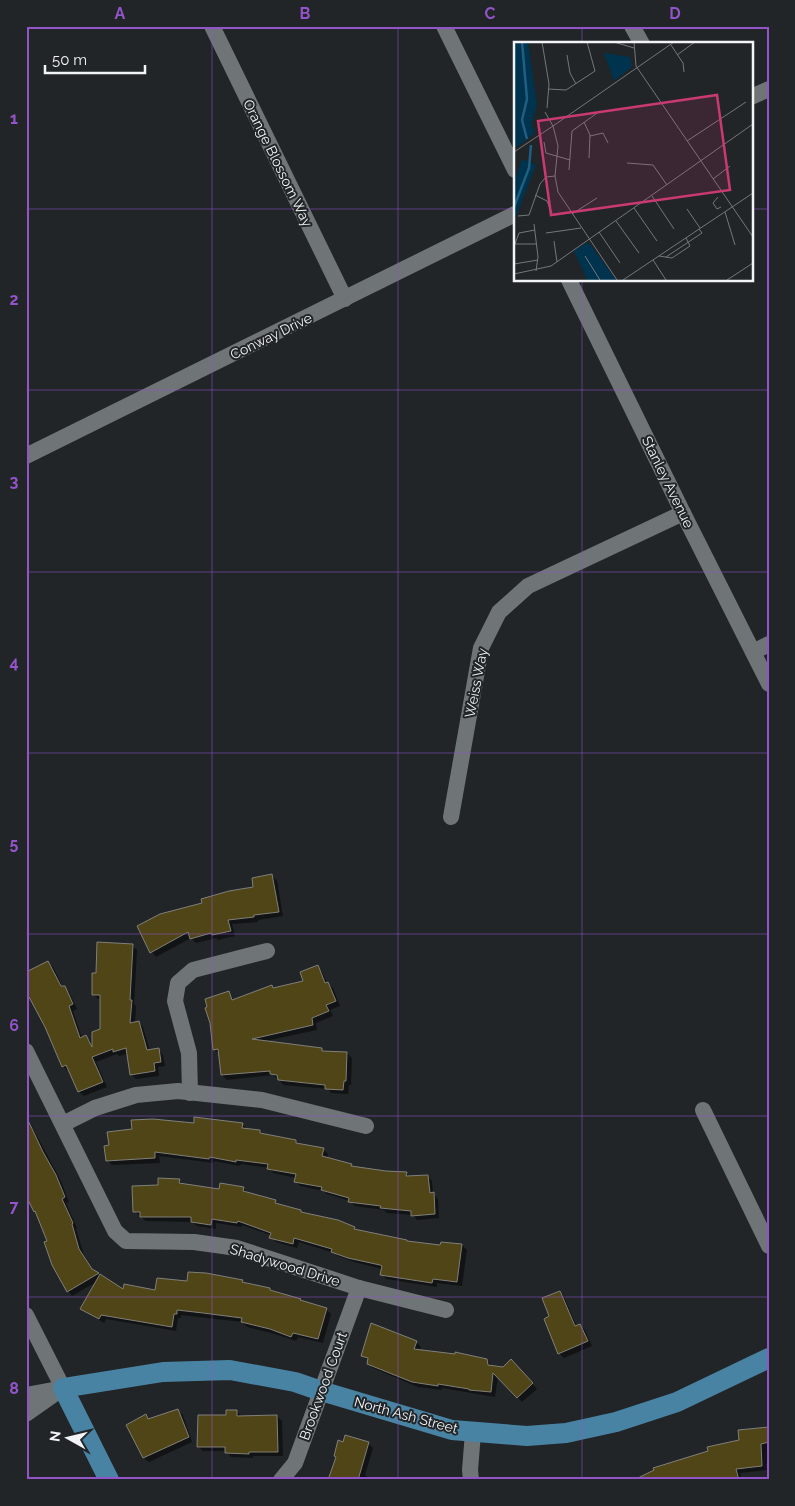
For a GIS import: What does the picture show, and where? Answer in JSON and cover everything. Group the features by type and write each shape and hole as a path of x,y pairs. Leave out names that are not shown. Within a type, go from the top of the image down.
{"main road":[{"name":"North Ash Street","path":"63,1388 163,1372 230,1370 295,1382 321,1392 452,1430 527,1436 566,1433 616,1422 678,1402 769,1358"},
{"path":"63,1388 109,1480"}],"street":[{"name":"Orange Blossom Way","path":"212,26 345,299"},
{"path":"444,26 514,168"},
{"path":"632,26 641,42"},
{"path":"752,97 769,89"},
{"name":"Conway Drive","path":"26,456 514,214"},
{"name":"Stanley Avenue","path":"569,281 683,514 769,684"},
{"name":"Weiss Way","path":"451,817 481,648 498,612 528,586 683,514"},
{"path":"753,652 769,644"},
{"path":"190,1093 189,1053 175,1001 178,983 193,970 267,951"},
{"name":"Shadywood Drive","path":"26,1051 115,1231 126,1241 194,1242 237,1248 359,1288 446,1310"},
{"path":"63,1124 95,1108 136,1095 178,1091 262,1100 366,1126"},
{"path":"703,1110 769,1246"},
{"name":"Brookwood Court","path":"281,1480 295,1464 359,1288"},
{"path":"26,1315 63,1388"},
{"path":"26,1395 63,1388"},
{"path":"26,1414 63,1388"},
{"path":"471,1480 473,1433"}],"building":[{"path":"272,874 279,912 228,920 231,931 212,935 211,933 190,939 188,932 150,953 137,926 160,914 202,903 201,899 253,887 252,878"},
{"path":"97,942 133,944 130,1023 139,1021 147,1050 159,1048 161,1062 154,1063 155,1071 130,1075 126,1048 113,1052 113,1049 92,1057 103,1082 78,1092 66,1065 62,1067 45,1027 29,997 26,999 26,972 48,961 61,986 65,986 73,1004 69,1006 80,1038 86,1035 92,1047 92,1032 100,1029 100,995 92,995 92,973 96,973"},
{"path":"318,965 325,983 328,982 336,1001 326,1005 329,1011 312,1018 313,1025 252,1039 322,1048 322,1051 347,1052 346,1081 344,1081 343,1090 325,1089 325,1085 278,1080 277,1075 270,1074 270,1071 221,1075 218,1049 213,1050 205,999 229,991 232,1000 272,985 273,988 303,981 300,972"},
{"path":"26,1116 65,1197 62,1199 73,1223 79,1249 92,1269 99,1273 67,1292 52,1265 44,1242 47,1241 35,1211 26,1196"},
{"path":"194,1117 243,1123 242,1128 260,1130 260,1133 296,1140 296,1143 324,1148 322,1156 352,1164 351,1166 407,1172 406,1176 428,1175 430,1193 434,1192 435,1214 411,1216 411,1211 348,1202 349,1198 321,1190 322,1187 294,1182 296,1174 267,1169 268,1164 155,1152 155,1158 106,1161 104,1146 109,1145 107,1132 132,1129 131,1120 153,1119 194,1123"},
{"path":"158,1178 180,1179 179,1183 219,1189 220,1183 244,1187 243,1191 276,1200 275,1203 301,1210 301,1212 338,1220 355,1227 354,1229 407,1241 440,1245 441,1242 462,1244 457,1282 433,1279 432,1283 380,1275 382,1266 380,1265 348,1258 331,1252 332,1249 294,1238 293,1244 269,1238 271,1233 238,1221 237,1223 212,1219 211,1225 191,1222 191,1217 140,1217 140,1212 133,1212 132,1186 158,1185"},
{"path":"188,1272 206,1273 243,1280 242,1282 270,1288 270,1290 327,1308 318,1339 293,1333 291,1337 270,1329 241,1322 242,1318 203,1313 177,1310 177,1314 174,1314 172,1327 101,1315 99,1319 80,1309 100,1274 123,1289 124,1284 155,1290 157,1278 187,1281"},
{"path":"560,1291 575,1326 580,1324 588,1341 558,1354 544,1319 549,1316 542,1298"},
{"path":"371,1323 417,1341 414,1349 455,1354 455,1352 487,1359 488,1365 503,1367 511,1359 533,1383 517,1398 493,1373 491,1392 412,1382 367,1364 368,1358 361,1356"},
{"path":"178,1409 189,1437 143,1458 126,1425 146,1414 148,1419"},
{"path":"226,1410 237,1410 237,1416 277,1415 278,1452 225,1453 225,1447 197,1447 198,1415 226,1415"},
{"path":"769,1427 769,1442 761,1444 762,1466 736,1469 739,1480 634,1480 654,1470 653,1468 708,1451 707,1447 739,1440 738,1430"},
{"path":"345,1435 369,1442 358,1480 328,1480 336,1457 334,1456 338,1440 343,1442"}]}
